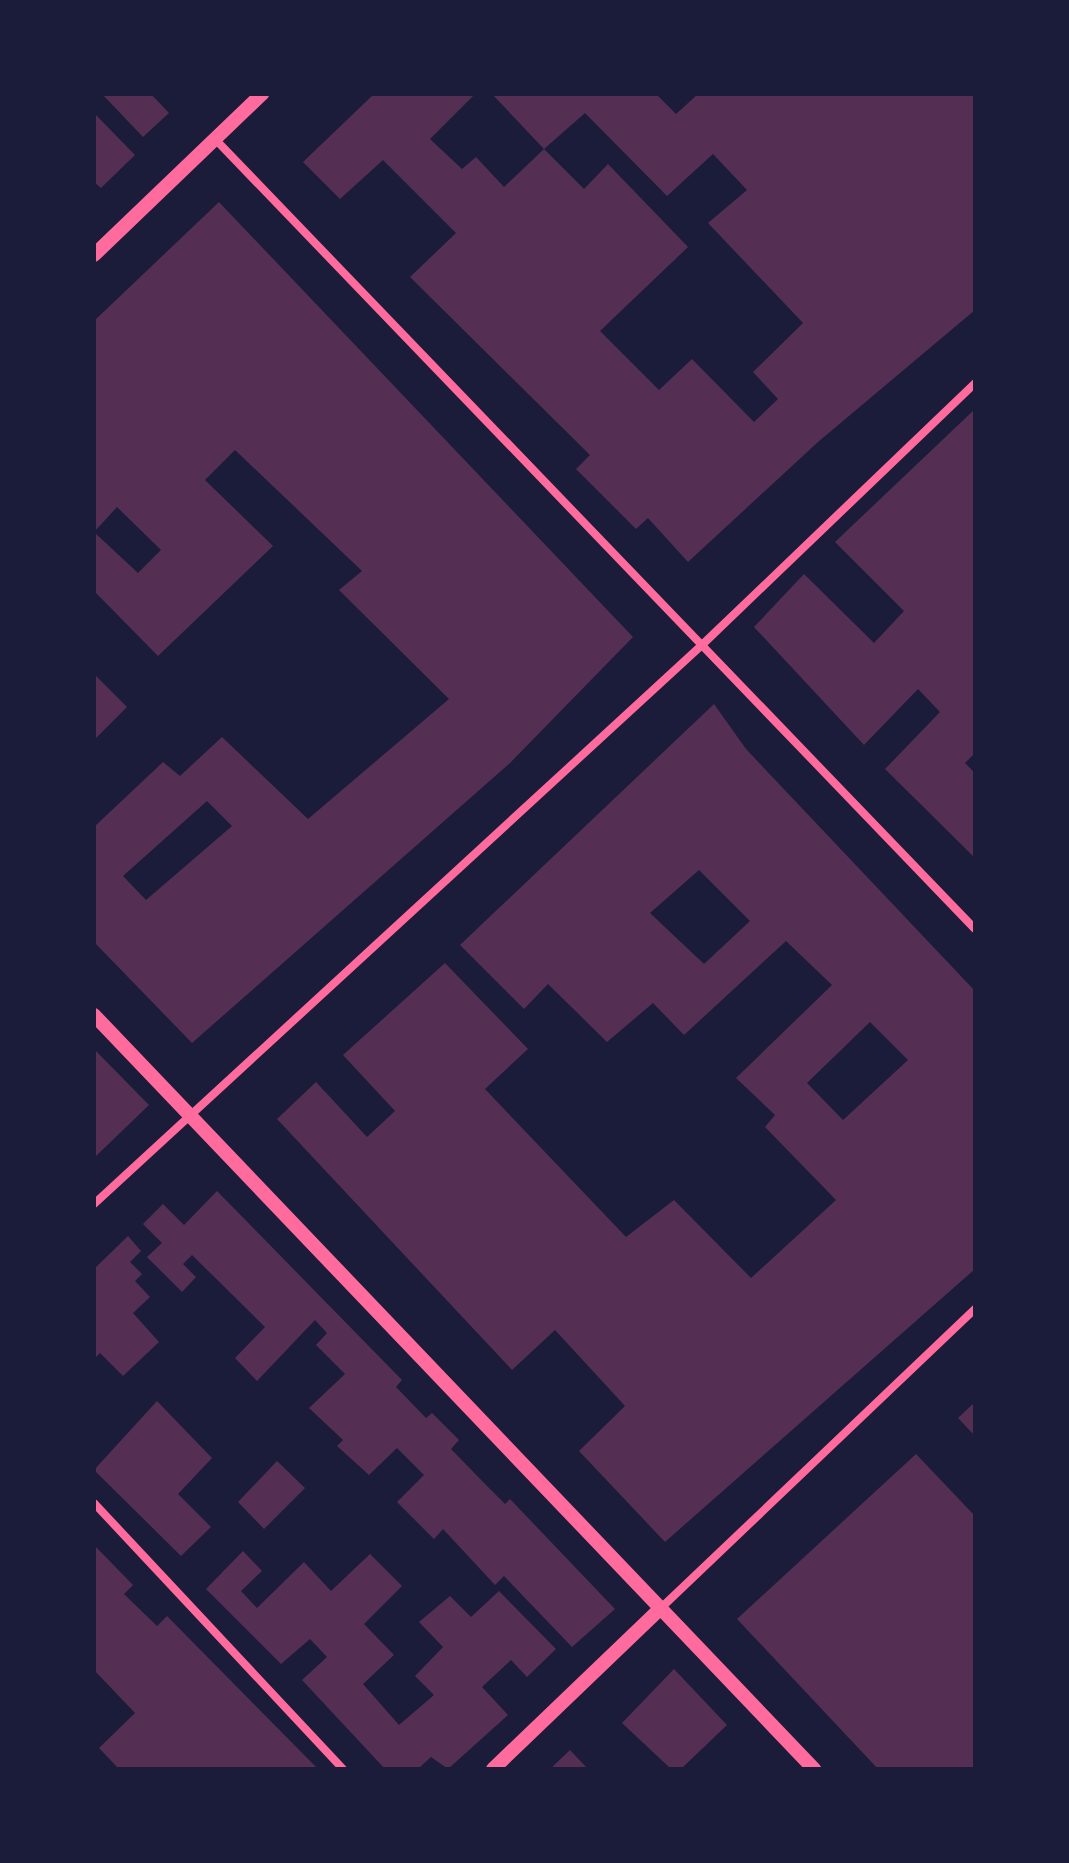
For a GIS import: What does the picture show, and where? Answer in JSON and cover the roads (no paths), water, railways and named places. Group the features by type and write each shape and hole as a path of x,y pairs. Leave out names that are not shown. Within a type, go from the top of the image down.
{"street":[{"path":"94,255 262,94"},
{"path":"215,139 975,929"},
{"path":"94,1204 189,1111 703,644 975,383"},
{"path":"94,1015 189,1111 814,1769"},
{"path":"493,1769 975,1309"},
{"path":"94,1503 343,1769"}]}
